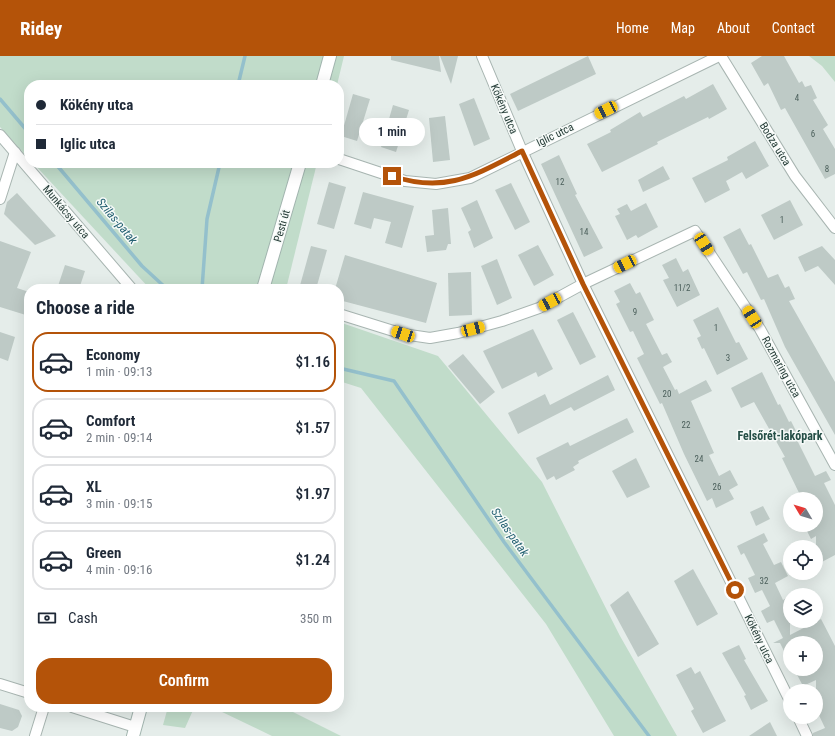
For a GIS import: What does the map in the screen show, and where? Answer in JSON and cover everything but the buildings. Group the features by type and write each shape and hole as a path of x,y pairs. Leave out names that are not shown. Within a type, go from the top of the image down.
{"main road":[{"path":"323,80 330,56"},
{"name":"Pesti út","path":"264,284 299,168"},
{"path":"134,732 140,712"}],"street":[{"name":"Kökény utca","path":"482,56 522,151 583,284 783,687"},
{"name":"Iglic utca","path":"344,161 405,181 436,184 470,178 522,151 720,56"},
{"name":"Bodza utca","path":"720,56 795,176 835,228"},
{"name":"Munkácsy utca","path":"0,135 24,163"},
{"path":"0,199 15,152"},
{"name":"Munkácsy utca","path":"29,168 128,284"},
{"name":"Rozmaring utca","path":"583,284 696,231 760,329 835,465"},
{"path":"344,316 403,334 430,338 465,331 539,308 583,284"},
{"path":"0,684 24,691"},
{"path":"35,736 42,712"},
{"path":"84,712 134,732"},
{"path":"801,724 807,736"}],"green space":[{"path":"0,56 344,56 338,80 24,80 24,153 0,127"},
{"path":"809,56 835,56 835,82 822,66"},
{"path":"38,168 316,168 287,284 145,284"},
{"path":"344,324 438,356 542,482 620,636 677,736 614,736 546,624 361,388 344,383"},
{"path":"167,712 192,712 185,728 163,725"},
{"path":"222,712 293,712 341,736 272,736"}],"waterway":[{"path":"239,80 245,56"},
{"name":"Szilas-patak","path":"0,99 24,127"},
{"name":"Szilas-patak","path":"59,168 142,266 162,284"},
{"path":"202,284 207,219 219,168"},
{"name":"Szilas-patak","path":"344,369 394,381 504,542 649,736"}],"district":[{"name":"Felsőrét-lakópark","path":"780,436"}],"route":[{"path":"392,176 405,181 436,184 470,178 522,151 583,284 735,590"}]}
